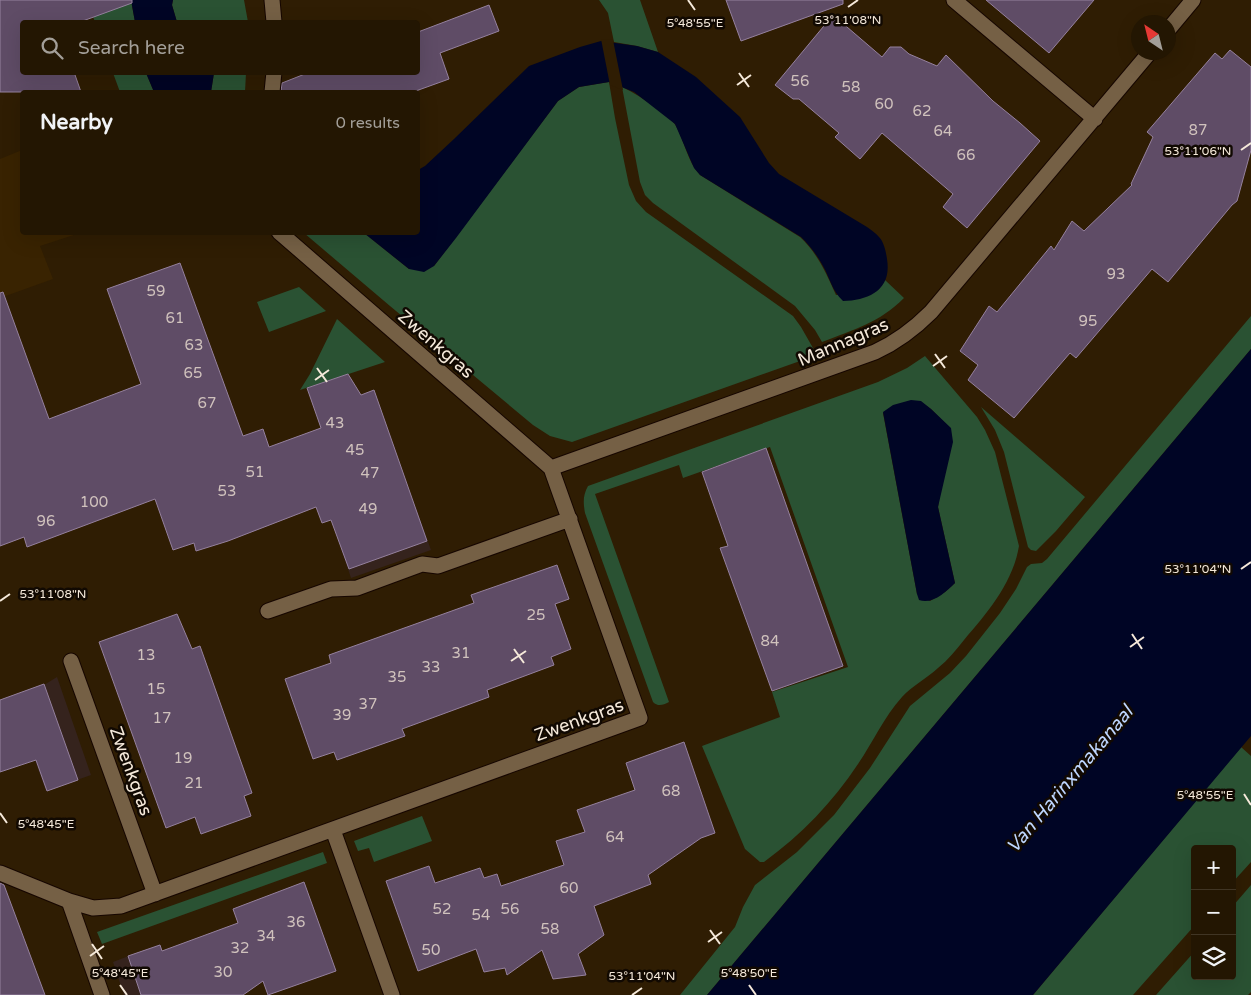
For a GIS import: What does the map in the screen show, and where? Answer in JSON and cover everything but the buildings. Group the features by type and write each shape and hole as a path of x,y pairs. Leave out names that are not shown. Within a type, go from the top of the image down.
{"street":[{"path":"272,0 274,20"},
{"path":"954,0 1094,120"},
{"path":"1176,21 1194,0"},
{"name":"Mannagras","path":"551,468 828,370 892,344 912,331 931,312 1143,60"},
{"path":"272,90 274,75"},
{"name":"Zwenkgras","path":"0,873 69,901 93,908 120,906 640,718 551,468 282,235"},
{"path":"268,611 331,588 357,588 422,564 438,566 570,519"},
{"name":"Zwenkgras","path":"71,660 155,894"},
{"path":"333,830 392,995"},
{"path":"69,901 102,995"}],"shaded area":[{"path":"20,151 20,235 74,235 40,246 53,279 0,298 0,159"},
{"path":"416,508 431,550 351,578 337,536"},
{"path":"57,677 91,775 46,791 12,696 44,685"},
{"path":"160,944 178,995 124,995 113,962"}],"green space":[{"path":"87,0 131,0 135,20 94,20"},
{"path":"173,0 244,0 248,20 176,20 172,5"},
{"path":"599,0 640,0 658,52 614,42 608,13"},
{"path":"114,75 147,75 153,90 119,90"},
{"path":"214,75 246,75 245,90 211,90"},
{"path":"609,82 629,185 636,201 646,212 793,316 817,355 572,442 550,436 533,425 306,235 366,235 409,269 434,266 558,101 579,87"},
{"path":"622,87 651,104 672,121 679,132 692,164 700,175 800,237 817,257 836,295 878,290 885,280 904,298 895,307 876,319 822,342 815,330 795,306 653,203 645,195 640,182"},
{"path":"299,287 326,311 269,332 257,302"},
{"path":"1251,316 1251,349 707,995 680,995 735,927 755,885 797,852 834,815 870,768 910,706 950,673 966,656 1000,613 1016,589 1027,567 1031,564 1042,563 1047,559"},
{"path":"337,319 385,362 300,390 310,374"},
{"path":"925,356 977,417 985,430 995,452 1019,546 1016,560 1005,585 990,608 949,658 906,693 896,705 858,764 827,805 791,841 764,862 760,862 745,849 702,746 780,717 772,692 848,667 770,447 683,478 679,465 595,494 669,702 663,705 657,705 653,702 585,513 585,492 588,486 878,382 907,368","holes":["921,402 950,428 938,507 955,583 930,601 917,594 883,413"]},
{"path":"981,407 1085,497 1036,551 1028,547 1004,452 995,430"},
{"path":"1241,747 1251,756 1251,862 1236,879 1236,845 1191,845 1191,930 1133,995 1033,995"},
{"path":"422,816 432,841 374,862 369,848 358,851 354,841"},
{"path":"323,852 327,863 102,944 97,932"},
{"path":"1251,885 1251,992 1248,995 1156,995 1191,956 1191,980 1236,980 1236,902"}],"water":[{"path":"131,0 173,0 172,5 176,20 135,20"},
{"path":"601,41 637,46 658,52 696,77 740,117 769,163 779,174 867,227 881,239 888,270 882,286 870,295 843,301 834,289 818,258 801,237 700,175 694,168 675,124 634,92 609,82 579,87 558,101 434,266 424,272 409,269 366,235 420,235 420,169 454,139 529,66"},
{"path":"147,75 214,75 211,90 153,90"},
{"name":"Van Harinxmakanaal","path":"1251,349 1251,736 1033,995 707,995"},
{"path":"911,400 921,401 951,428 953,442 938,507 955,583 943,594 929,601 919,600 917,594 883,412 893,405"}],"pier":[{"path":"601,39 613,40 623,90 610,85"}]}
